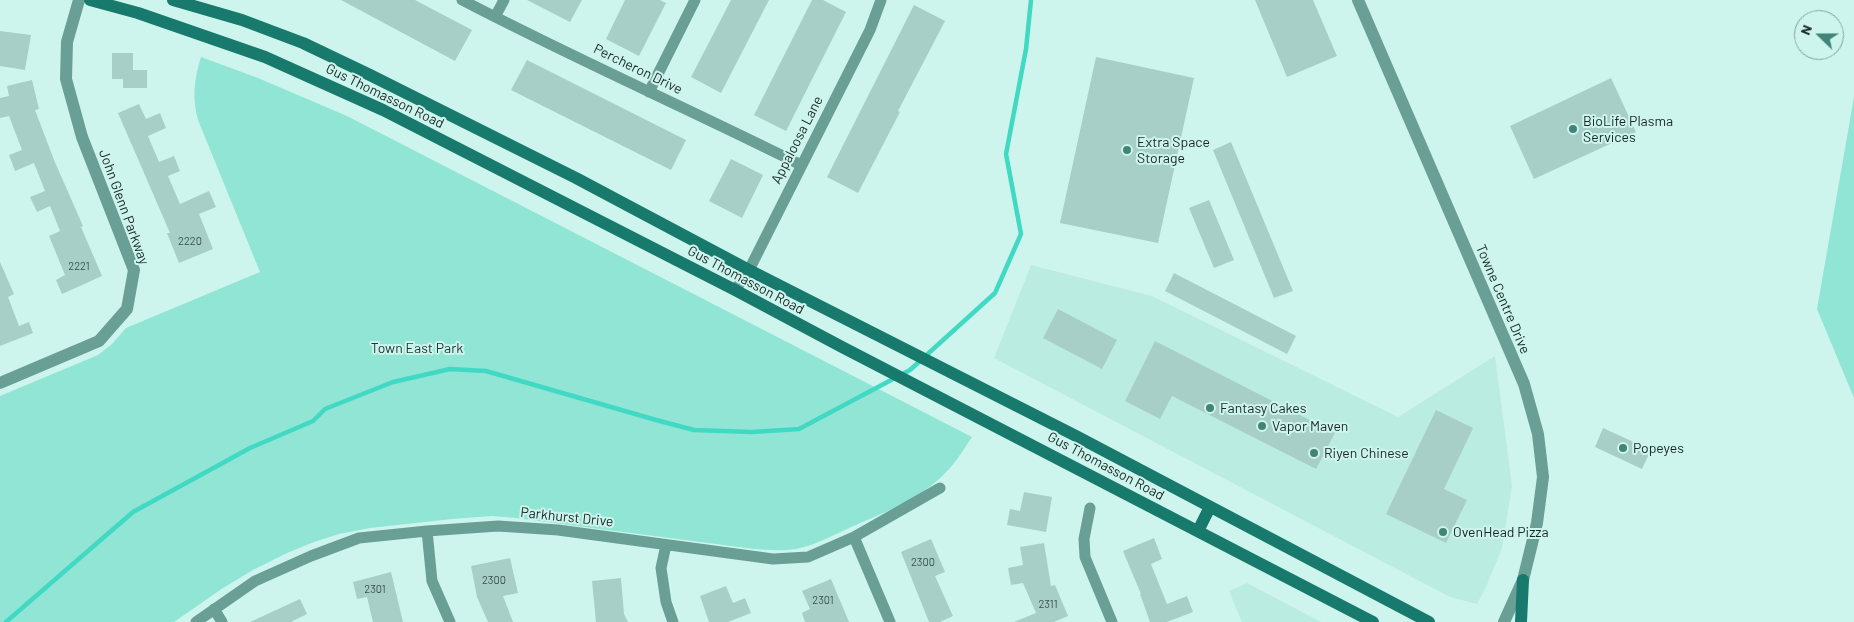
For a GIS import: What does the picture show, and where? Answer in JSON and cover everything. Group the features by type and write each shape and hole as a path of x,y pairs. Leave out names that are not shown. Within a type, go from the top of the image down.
{"main road":[{"name":"Gus Thomasson Road","path":"90,0 138,13 265,57 383,110 735,290 842,348 1373,622"},
{"name":"Gus Thomasson Road","path":"173,0 242,20 320,51 454,117 1429,622"},
{"path":"1198,531 1210,507"},
{"path":"1521,622 1523,580"}],"street":[{"name":"John Glenn Parkway","path":"0,383 99,341 128,309 134,270 82,137 66,79 67,42 78,0"},
{"name":"Percheron Drive","path":"462,0 801,165"},
{"path":"495,17 504,0"},
{"path":"649,92 695,0"},
{"name":"Appaloosa Lane","path":"735,290 749,270 870,30 881,0"},
{"name":"Towne Centre Drive","path":"1358,0 1524,384 1538,434 1543,478 1537,523 1523,580 1504,622"},
{"name":"Parkhurst Drive","path":"196,622 255,581 311,556 359,538 427,530 498,526 558,530 773,559 808,557 854,537 940,488"},
{"path":"1090,508 1084,539 1085,557 1112,622"},
{"path":"427,530 432,581 450,622"},
{"path":"854,537 890,622"},
{"path":"666,545 661,568 666,602 673,622"},
{"path":"214,609 222,622"}],"shaded area":[{"path":"1031,265 1152,296 1398,417 1495,356 1512,486 1502,548 1477,604 1450,597 994,358"},
{"path":"1247,583 1321,622 1242,622 1229,591"}],"green space":[{"name":"Town East Park","path":"201,57 258,78 347,116 972,437 949,469 919,494 896,507 830,537 796,549 754,549 516,518 492,516 452,519 370,528 339,534 314,542 253,570 174,622 0,622 0,396 98,355 112,344 126,328 260,272 198,120 195,89"},
{"path":"1854,97 1854,398 1817,309"}],"building":[{"path":"341,0 415,0 472,30 455,61"},
{"path":"527,0 582,0 570,22"},
{"path":"625,0 660,0 666,3 639,56 606,39"},
{"path":"731,0 769,0 721,93 691,77"},
{"path":"812,0 823,0 846,12 786,131 754,115"},
{"path":"1255,0 1313,0 1337,56 1287,77"},
{"path":"914,5 945,21 858,193 827,177"},
{"path":"0,31 31,35 25,70 0,66"},
{"path":"112,53 133,53 133,70 147,70 147,88 123,88 123,79 112,79"},
{"name":"Extra Space Storage","path":"1096,57 1194,78 1158,243 1060,223"},
{"path":"527,60 686,140 671,170 511,90"},
{"name":"BioLife Plasma Services","path":"1611,78 1636,132 1534,179 1510,126"},
{"path":"32,80 39,109 35,110 102,276 62,294 56,280 65,275 49,236 60,231 50,206 37,212 30,197 45,191 34,163 15,171 9,155 22,150 9,116 0,118 0,98 9,96 7,86"},
{"path":"139,104 146,119 160,113 166,128 148,136 159,162 174,156 180,171 168,176 180,204 209,191 216,207 199,214 213,249 179,263 167,233 170,233 118,113"},
{"path":"1231,142 1293,291 1274,298 1213,150"},
{"path":"731,159 763,175 742,218 709,201"},
{"path":"1209,200 1234,260 1214,268 1189,208"},
{"path":"0,262 14,294 8,297 19,326 29,322 33,333 0,346"},
{"path":"1174,273 1296,336 1287,354 1165,291"},
{"path":"1058,309 1117,340 1102,369 1043,338"},
{"path":"1155,341 1335,433 1316,469 1172,396 1160,419 1125,401"},
{"path":"1436,410 1473,428 1444,489 1467,500 1446,543 1386,514"},
{"name":"Popeyes","path":"1603,428 1651,450 1642,469 1595,447"},
{"path":"1024,492 1052,497 1046,532 1007,525 1010,509 1020,511"},
{"path":"1154,538 1162,559 1151,564 1167,604 1187,596 1193,612 1167,622 1150,622 1141,594 1123,551"},
{"path":"931,539 945,572 935,576 953,616 940,622 929,622 901,552"},
{"path":"1044,543 1051,586 1055,585 1068,616 1054,622 1014,622 1036,613 1023,583 1011,585 1008,568 1023,565 1020,547"},
{"path":"510,558 518,593 503,596 513,622 488,622 477,597 471,566"},
{"path":"391,572 403,622 373,622 367,597 357,599 353,582"},
{"path":"621,578 624,614 628,622 596,622 592,581"},
{"path":"831,579 849,622 805,622 802,613 810,609 802,591"},
{"path":"726,586 733,603 745,598 751,613 728,622 709,622 700,596"},
{"path":"300,599 307,614 291,622 250,622"}],"waterway":[{"path":"6,622 133,512 250,448 313,421 325,409 393,382 450,369 486,371 694,430 752,432 799,429 910,370 995,293 1021,234 1006,154 1026,49 1031,0"}],"place":[{"name":"BioLife Plasma Services","path":"1573,129"},
{"name":"Extra Space Storage","path":"1127,150"},
{"name":"Fantasy Cakes","path":"1210,408"},
{"name":"Vapor Maven","path":"1262,426"},
{"name":"Popeyes","path":"1623,448"},
{"name":"Riyen Chinese","path":"1314,453"},
{"name":"OvenHead Pizza","path":"1443,532"}]}
